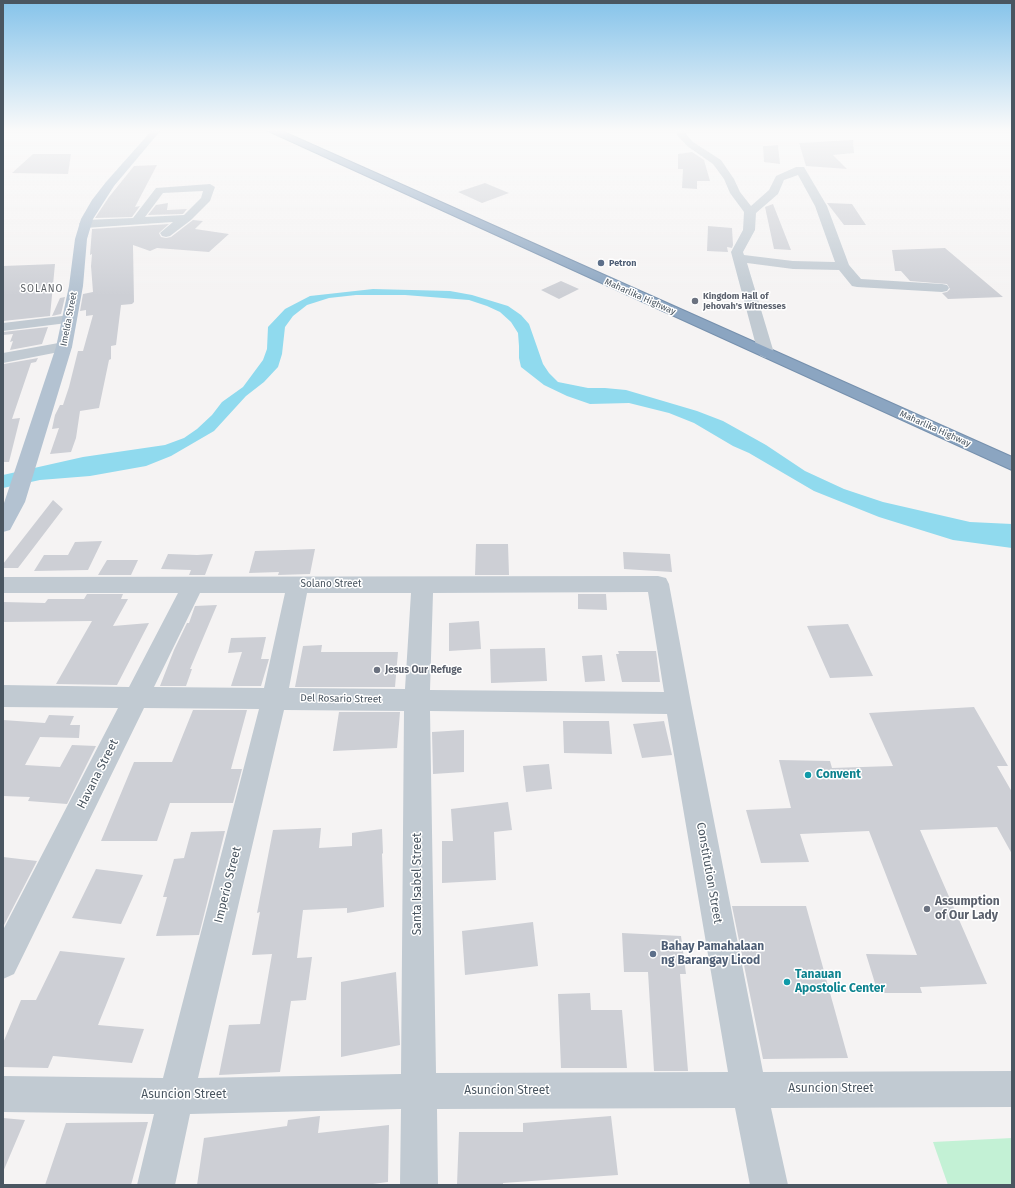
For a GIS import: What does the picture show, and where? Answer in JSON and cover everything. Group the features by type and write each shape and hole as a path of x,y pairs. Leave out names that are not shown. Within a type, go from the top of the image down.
{"highway":[{"name":"Maharlika Highway","path":"390,184 1012,464"}],"main road":[{"name":"Imelda Street","path":"3,525 15,502 64,348 76,286 81,239 85,224 98,200 111,184"}],"street":[{"path":"731,184 735,193 750,212 749,230 737,252 766,353"},
{"path":"750,212 774,192 777,184"},
{"path":"810,184 821,206 843,266 857,283 942,288"},
{"path":"136,221 160,190 210,187 206,199 187,218 166,233"},
{"path":"85,224 187,218"},
{"path":"739,258 793,265 843,266"},
{"path":"3,327 70,318"},
{"path":"3,358 64,348"},
{"name":"Imperio Street","path":"156,1185 176,1096 274,699 298,584"},
{"name":"Santa Isabel Street","path":"419,1185 420,1091 417,700 422,584"},
{"name":"Solano Street","path":"3,585 658,584"},
{"name":"Constitution Street","path":"658,584 678,703 749,1089 769,1185"},
{"name":"Havana Street","path":"3,963 194,585"},
{"name":"Del Rosario Street","path":"3,696 678,703"},
{"name":"Asuncion Street","path":"3,1094 176,1096 420,1091 1012,1089"}],"green space":[{"path":"1012,1138 1012,1185 948,1185 933,1142"}],"water":[{"path":"373,289 450,291 472,295 508,306 521,315 529,324 543,364 558,382 588,388 626,390 697,411 723,421 766,445 805,471 844,489 883,502 970,522 1012,524 1012,548 953,540 879,517 814,491 694,423 669,413 629,403 590,404 567,396 544,385 521,367 519,358 518,333 511,322 500,312 469,300 405,295 356,295 329,298 307,305 293,316 285,327 282,354 278,367 264,382 246,396 214,431 171,456 146,466 90,476 40,480 3,488 3,475 83,457 165,445 184,438 197,429 212,415 222,402 243,387 263,360 267,349 268,327 285,309 310,296"}],"building":[{"path":"119,184 147,184 135,207 140,206 132,217 95,218"},
{"path":"481,184 488,184 509,193 482,203 458,192"},
{"path":"682,184 697,184 697,189 682,188"},
{"path":"168,203 167,210 187,209 183,214 148,215 156,205"},
{"path":"827,203 852,204 866,225 844,225"},
{"path":"773,204 791,250 774,249 765,207"},
{"path":"193,220 203,221 195,229 229,234 209,252 157,248 150,251 133,245 134,302 132,304 121,305 116,345 111,346 111,359 109,360 99,408 80,411 76,438 71,452 50,454 59,428 52,429 55,415 60,405 63,405 78,351 83,351 93,315 86,316 86,310 80,311 83,294 93,292 91,266 92,254 90,255 92,229 169,224 159,233 161,237 166,238 171,237"},
{"path":"708,226 732,228 733,245 732,248 727,247 728,252 707,251"},
{"path":"945,248 1003,297 948,299 942,293 947,292 950,289 947,284 910,281 901,271 895,271 892,250"},
{"path":"55,264 50,316 3,321 3,266"},
{"path":"561,281 579,289 559,299 541,290"},
{"path":"65,297 61,314 52,316 60,298"},
{"path":"48,327 42,344 10,350 13,341 10,342 13,334 3,335 3,332"},
{"path":"38,358 36,362 31,363 12,419 20,418 9,462 3,462 4,364"},
{"path":"53,500 63,509 18,568 3,568 3,564"},
{"path":"102,541 88,570 34,571 44,555 68,555 75,542"},
{"path":"476,544 508,544 509,575 475,575"},
{"path":"315,549 310,574 278,575 279,572 249,573 255,551"},
{"path":"623,552 670,554 672,572 624,569"},
{"path":"168,554 213,554 205,575 189,575 191,570 161,569"},
{"path":"107,560 138,560 131,575 98,575"},
{"path":"87,594 123,594 121,599 128,599 113,626 149,623 117,685 56,684 92,621 3,622 3,602 45,603 48,599 84,599"},
{"path":"578,594 606,594 607,610 578,609"},
{"path":"217,605 190,669 192,669 186,686 160,686 174,650 187,623 189,623 195,606"},
{"path":"479,621 481,649 449,651 449,623"},
{"path":"848,624 873,676 830,678 807,626"},
{"path":"266,637 261,659 269,659 261,686 231,686 242,652 228,653 231,638"},
{"path":"322,645 321,652 398,652 395,687 295,687 303,646"},
{"path":"545,648 547,681 491,683 490,649"},
{"path":"618,651 656,651 660,682 622,682 616,654 619,654"},
{"path":"602,655 605,681 585,682 582,656"},
{"path":"974,707 1008,766 997,766 1012,792 1012,854 997,827 920,830 987,984 920,987 922,993 878,993 866,954 917,955 869,831 800,834 809,862 761,863 746,810 791,808 779,760 830,761 832,768 893,766 869,713"},
{"path":"193,710 247,710 231,769 242,769 233,803 170,803 157,841 101,841 134,762 172,762"},
{"path":"339,712 400,712 397,748 333,751"},
{"path":"49,715 74,716 70,725 80,725 79,738 40,737 25,765 60,767 72,745 96,746 67,804 28,801 30,797 3,796 3,720 45,723"},
{"path":"563,721 609,721 612,754 564,753"},
{"path":"664,721 672,755 642,758 633,724"},
{"path":"464,730 464,772 433,774 432,732"},
{"path":"549,764 552,789 526,792 523,766"},
{"path":"508,802 512,830 494,832 496,880 442,883 442,841 453,841 451,809"},
{"path":"321,828 319,848 352,846 352,833 382,829 384,907 347,913 347,908 303,910 297,958 312,957 306,1000 291,1001 280,1072 219,1075 229,1025 260,1024 272,954 252,955 260,912 257,913 273,830"},
{"path":"225,831 199,935 156,936 167,897 163,897 174,859 184,858 191,832"},
{"path":"3,857 37,861 3,927"},
{"path":"96,869 143,875 121,924 72,918"},
{"name":"Tanauan Apostolic Center","path":"732,906 806,906 848,1058 763,1059"},
{"path":"533,922 538,966 465,975 462,931"},
{"path":"622,933 681,936 686,974 680,974 688,1071 654,1071 648,972 624,972"},
{"path":"60,951 125,958 98,1025 144,1029 132,1063 53,1056 48,1068 3,1067 3,1043 21,1000 36,1000"},
{"path":"396,972 400,1045 341,1057 341,982"},
{"path":"590,993 591,1010 622,1010 627,1068 561,1068 558,994"},
{"path":"320,1116 318,1133 389,1125 388,1182 365,1185 197,1185 204,1138 287,1126 288,1120"},
{"path":"611,1116 618,1175 503,1183 503,1185 457,1185 459,1132 523,1132 523,1123"},
{"path":"3,1118 25,1120 3,1172"},
{"path":"148,1122 131,1185 45,1185 66,1123"}],"place":[{"name":"Petron","path":"601,263"},
{"name":"Kingdom Hall of Jehovah's Witnesses","path":"695,301"},
{"name":"Jesus Our Refuge","path":"377,670"},
{"name":"Convent","path":"808,775"},
{"name":"Assumption of Our Lady","path":"927,909"},
{"name":"Bahay Pamahalaan ng Barangay Licod","path":"653,954"},
{"name":"Tanauan Apostolic Center","path":"787,982"}],"district":[{"name":"SOLANO","path":"42,289"}]}
